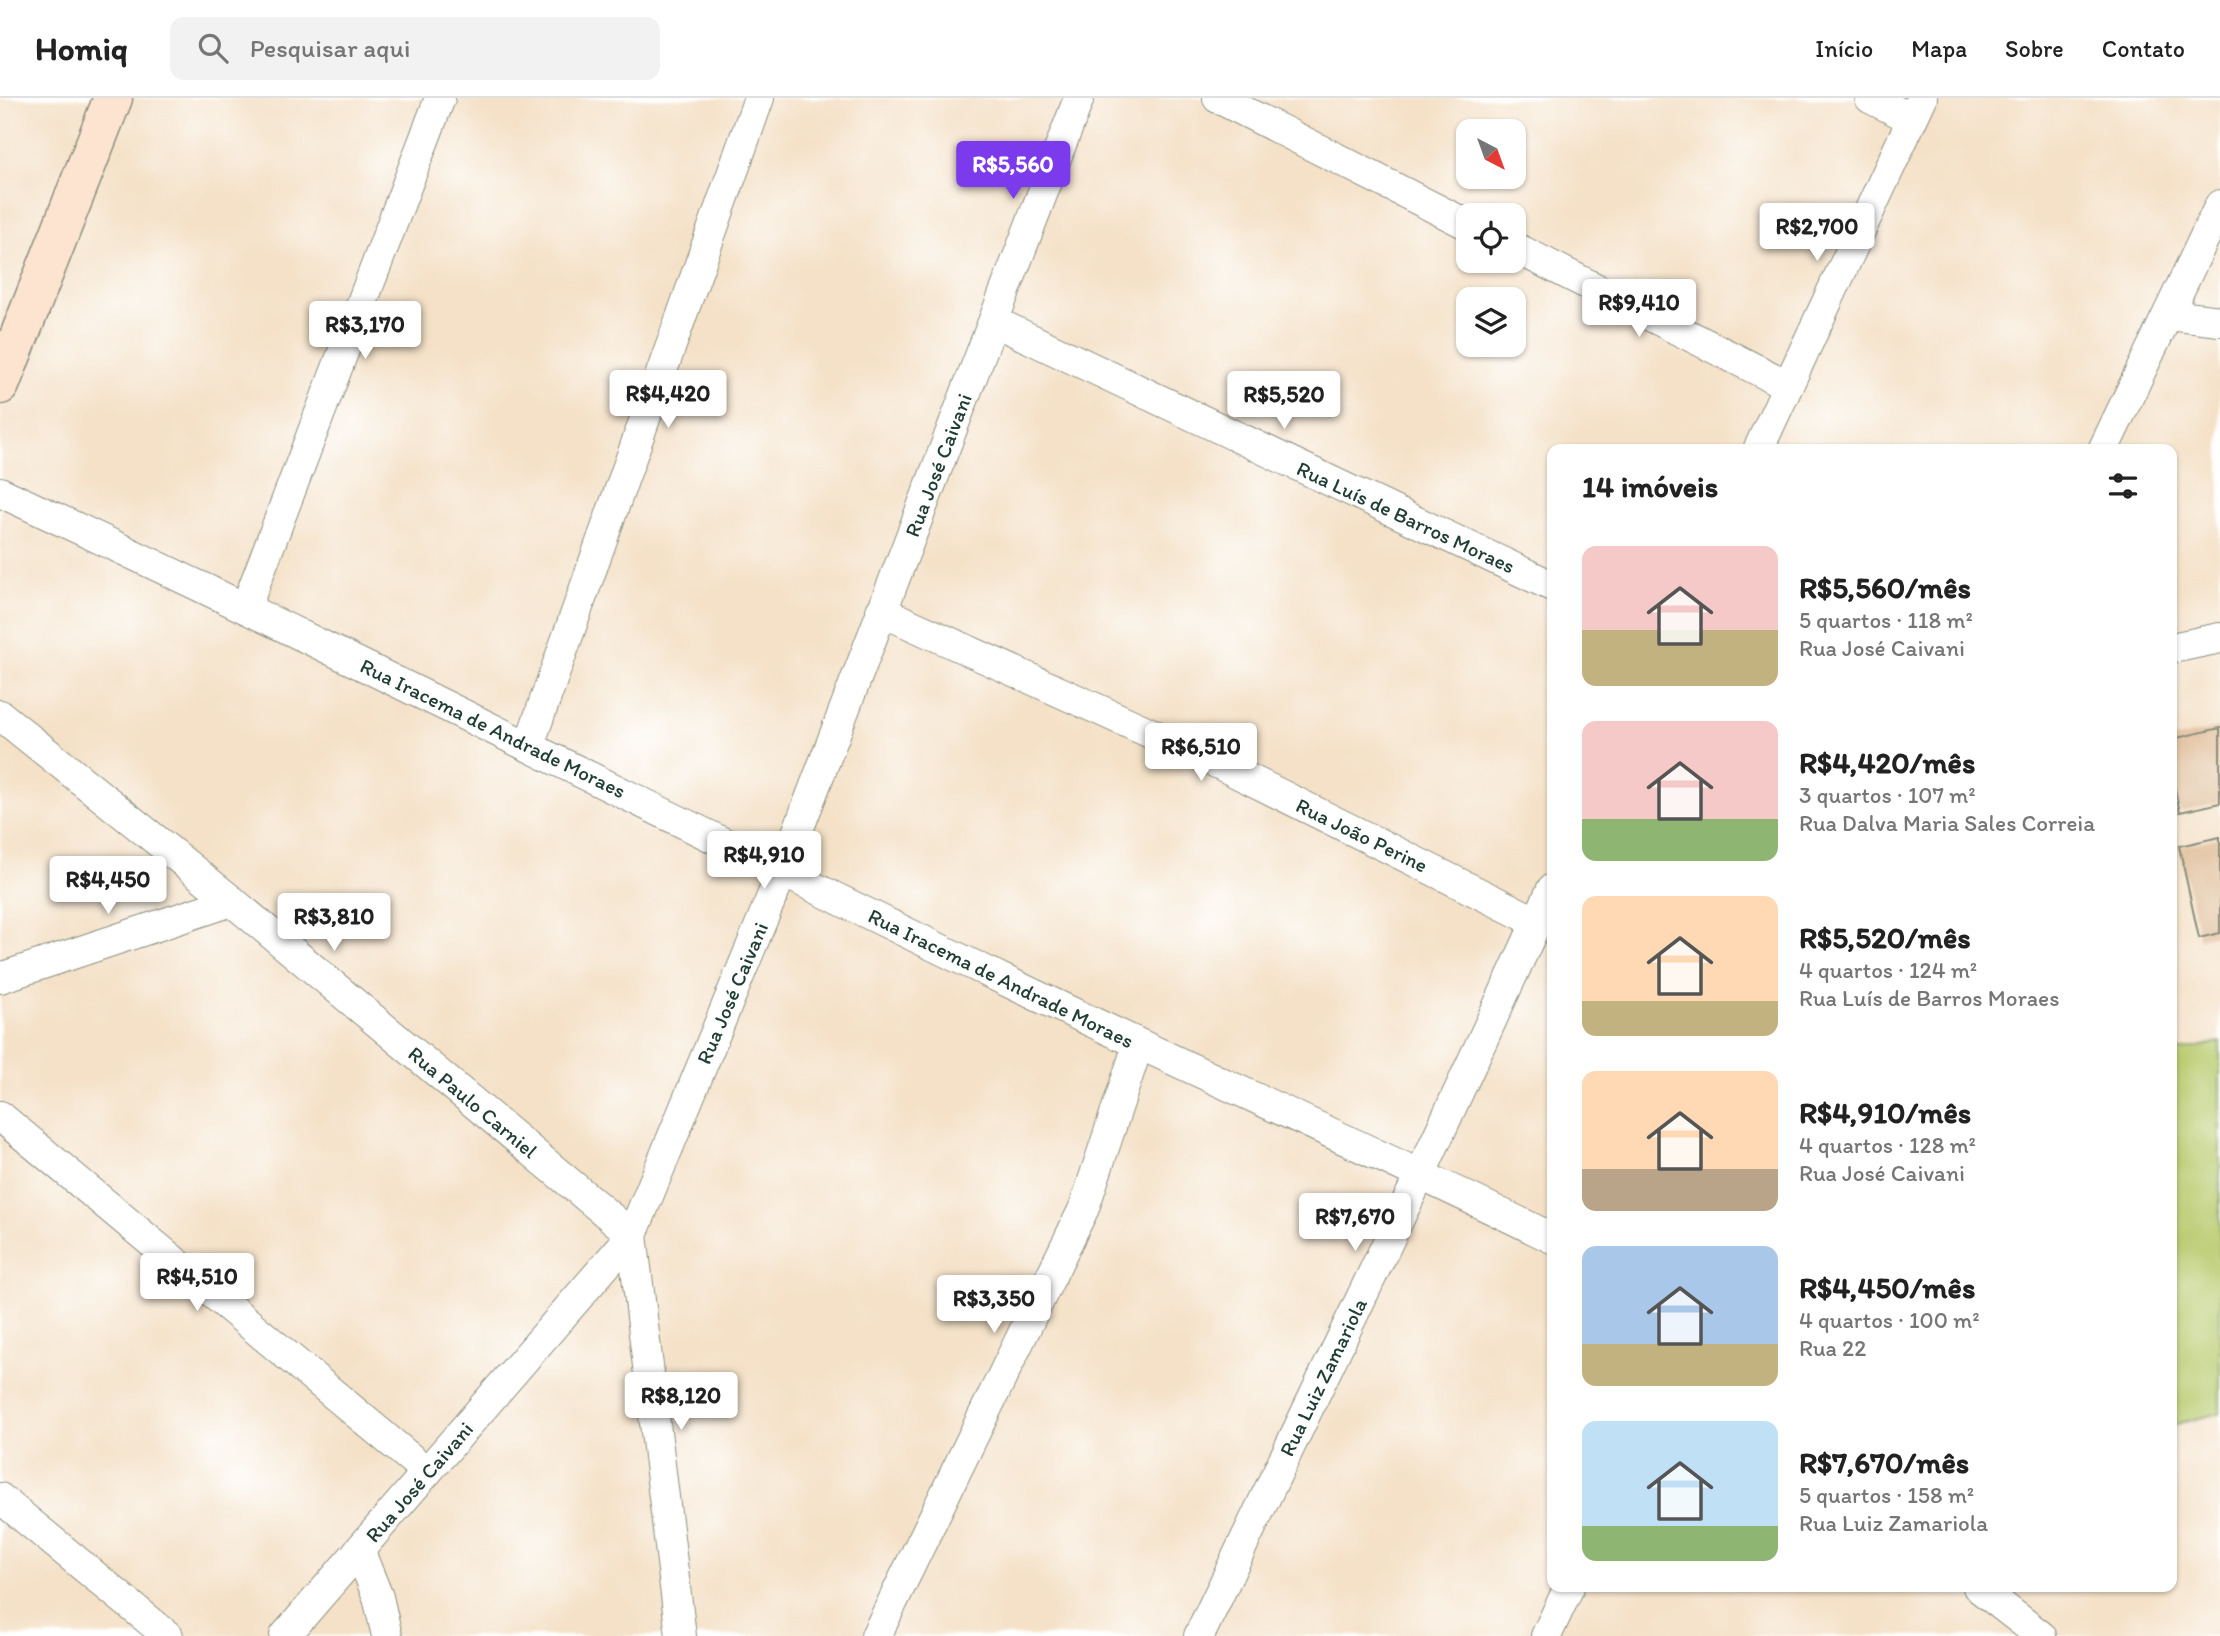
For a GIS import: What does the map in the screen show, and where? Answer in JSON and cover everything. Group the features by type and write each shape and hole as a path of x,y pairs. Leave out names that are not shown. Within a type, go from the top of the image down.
{"street":[{"path":"0,385 113,98"},
{"path":"246,607 440,98"},
{"path":"529,745 759,98"},
{"name":"Rua José Caivani","path":"285,1636 632,1235 782,872 1079,98"},
{"path":"1218,98 1456,219"},
{"path":"1761,444 1917,108 1870,98"},
{"path":"2106,444 2220,205"},
{"path":"1526,253 1787,385"},
{"path":"2169,316 2220,321"},
{"name":"Rua Luís de Barros Moraes","path":"995,322 1547,584"},
{"name":"Rua Iracema de Andrade Moraes","path":"0,492 246,607 1138,1045 1421,1173 1547,1236"},
{"name":"Rua João Perine","path":"881,611 1221,765 1536,922"},
{"path":"2177,647 2220,638"},
{"name":"Rua Paulo Carniel","path":"0,715 232,901 632,1235"},
{"name":"Rua Luiz Zamariola","path":"1199,1636 1421,1173 1547,899"},
{"path":"0,978 232,901"},
{"path":"876,1636 1084,1208 1138,1045"},
{"path":"0,1116 427,1472"},
{"path":"632,1235 681,1636"},
{"path":"2,1503 168,1636"},
{"path":"359,1550 378,1597 387,1636"},
{"path":"1546,1636 1567,1592"},
{"path":"1984,1592 2041,1636"}],"green space":[{"path":"2220,1042 2220,1413 2177,1424 2177,1052"}],"building":[{"path":"2220,728 2220,803 2180,812 2177,798 2177,738"},
{"path":"2220,837 2220,933 2199,938 2179,846"}]}
